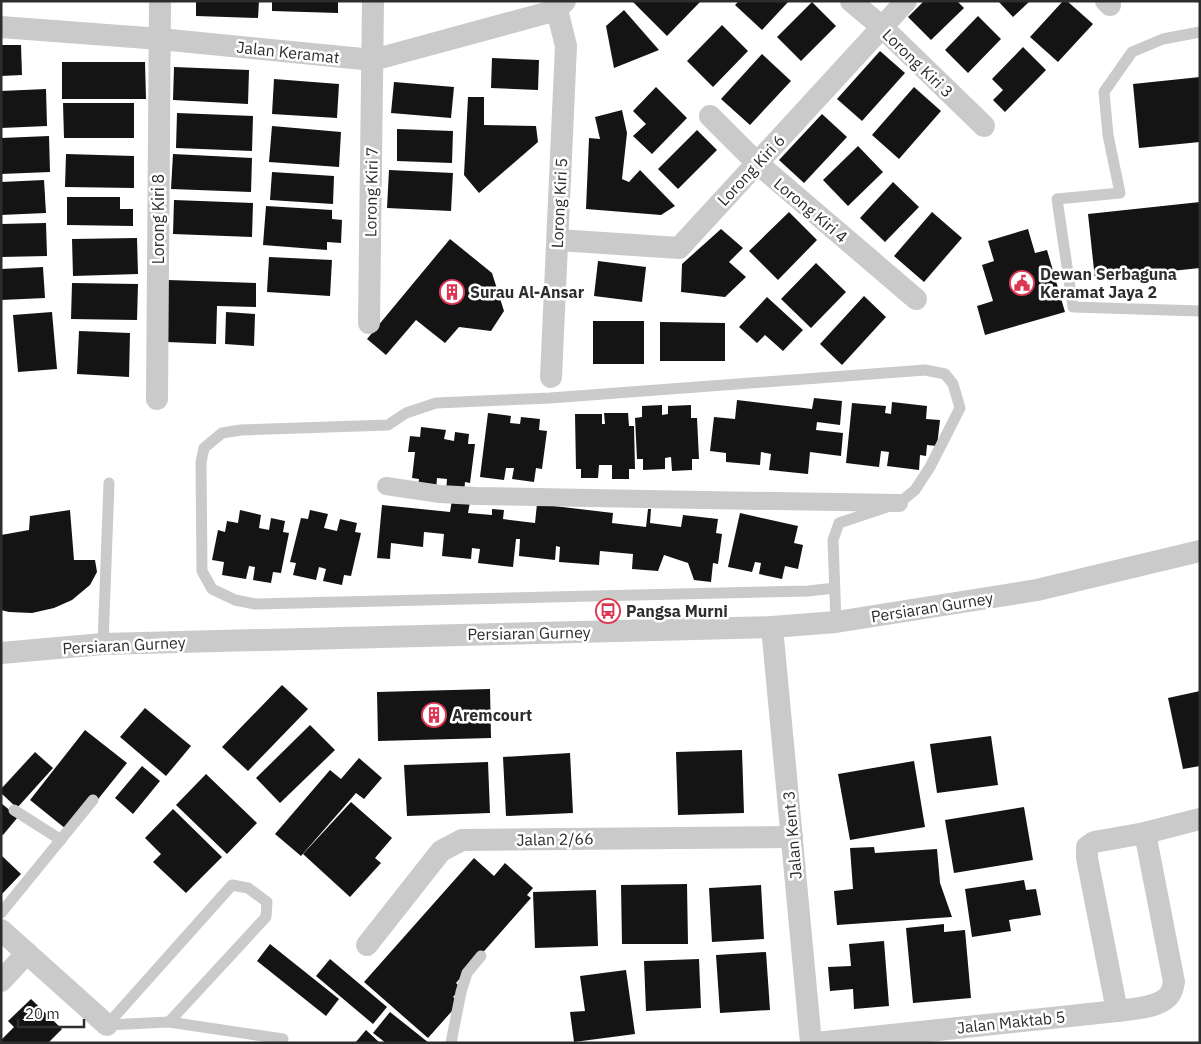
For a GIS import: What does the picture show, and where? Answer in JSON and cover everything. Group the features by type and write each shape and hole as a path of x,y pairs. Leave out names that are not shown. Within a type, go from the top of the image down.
{"street":[{"name":"Lorong Kiri 8","path":"157,399 160,1"},
{"name":"Lorong Kiri 7","path":"369,323 373,1"},
{"name":"Lorong Kiri 3","path":"851,1 882,27 984,126"},
{"name":"Lorong Kiri 6","path":"558,240 679,248 906,1"},
{"name":"Jalan Keramat","path":"1,26 160,39 373,60 561,5"},
{"name":"Lorong Kiri 5","path":"551,387 566,46 561,5"},
{"name":"Lorong Kiri 4","path":"710,116 757,163 916,299"},
{"path":"386,486 440,494 476,496 899,503"},
{"name":"Persiaran Gurney","path":"1,653 103,644 772,627 836,622 1037,590 1200,551"},
{"name":"Jalan Kent 3","path":"772,627 811,1043"},
{"path":"1117,1011 1087,858 1087,847 1094,842 1145,833 1200,819"},
{"name":"Jalan Maktab 5","path":"816,1043 1117,1011 1157,1005 1172,992 1174,982 1145,833"},
{"name":"Jalan 2/66","path":"367,946 441,851 462,840 792,837"},
{"path":"1,930 107,1025"},
{"path":"1,981 27,953"}],"lane":[{"path":"1200,32 1163,39 1132,52 1104,92 1108,135 1120,193 1057,199 1073,307 1200,311"},
{"path":"835,588 808,591 255,604 235,600 212,589 202,571 201,462 204,448 222,433 241,430 388,425 406,414 436,403 551,387 925,370 945,374 953,384 960,408 930,467 915,490 899,503 839,523 833,540 835,588 836,622"},
{"path":"103,644 109,484"},
{"path":"1,913 93,800"},
{"path":"14,810 61,840"},
{"path":"107,1025 232,885 248,888 268,902 266,917 169,1022"},
{"path":"451,1043 461,992 467,973 481,956"},
{"path":"107,1025 169,1022 282,1039"}],"building":[{"path":"196,1 259,1 258,18 196,16"},
{"path":"272,1 338,1 338,13 272,11"},
{"path":"632,1 698,1 700,2 667,36"},
{"path":"739,1 789,1 762,30 735,5"},
{"path":"924,1 957,1 964,8 931,40 908,17"},
{"path":"998,1 1030,1 1013,17"},
{"path":"1063,1 1067,1 1093,24 1058,62 1030,37"},
{"path":"812,2 836,26 801,61 777,37"},
{"path":"624,10 659,50 614,68 606,26"},
{"path":"978,16 1001,39 968,73 945,50"},
{"path":"722,25 748,51 713,87 687,61"},
{"path":"1,45 21,45 22,75 1,76"},
{"path":"1023,47 1046,70 1005,112 993,100 1003,90 992,79"},
{"path":"880,51 905,73 862,121 837,99"},
{"path":"762,54 791,81 750,125 721,99"},
{"path":"492,58 539,60 538,90 491,88"},
{"path":"62,62 145,62 146,99 62,99"},
{"path":"174,67 249,70 248,104 173,100"},
{"path":"1200,77 1200,142 1139,148 1133,84"},
{"path":"274,79 339,84 337,118 272,114"},
{"path":"394,82 454,87 451,118 391,113"},
{"path":"656,87 687,118 652,154 633,136 646,124 633,111"},
{"path":"914,87 941,111 899,159 872,135"},
{"path":"46,89 47,126 1,128 1,91"},
{"path":"468,97 484,97 484,125 536,126 538,142 479,193 464,175"},
{"path":"63,103 134,103 134,138 64,138"},
{"path":"622,110 627,133 622,179 629,182 640,170 675,206 661,215 586,209 589,138 600,139 595,117"},
{"path":"177,113 253,116 252,151 176,148"},
{"path":"822,114 847,137 804,183 779,160"},
{"path":"272,126 341,132 339,167 269,162"},
{"path":"397,129 453,131 452,163 397,161"},
{"path":"697,130 717,150 678,189 658,169"},
{"path":"49,136 50,172 1,174 1,138"},
{"path":"858,146 883,172 848,206 823,180"},
{"path":"66,154 134,156 134,188 65,187"},
{"path":"173,154 252,158 251,192 171,189"},
{"path":"389,170 453,173 451,211 387,208"},
{"path":"272,172 334,176 333,204 270,200"},
{"path":"44,180 46,213 1,215 1,182"},
{"path":"893,182 919,207 885,242 860,218"},
{"path":"67,197 120,197 120,209 133,209 133,226 67,225"},
{"path":"174,200 253,203 252,237 173,234"},
{"path":"1200,202 1200,268 1095,279 1088,214"},
{"path":"266,206 332,210 332,219 342,220 341,243 327,242 327,250 263,245"},
{"path":"789,212 817,240 778,280 749,251"},
{"path":"932,212 962,238 924,282 894,256"},
{"path":"46,223 47,256 1,257 1,224"},
{"path":"721,229 743,248 729,262 746,277 725,297 681,292 682,264"},
{"name":"Dewan Serbaguna Keramat Jaya 2","path":"1028,229 1035,253 1047,250 1065,312 985,335 977,306 993,301 982,265 994,261 988,241"},
{"path":"137,238 138,274 73,276 72,239"},
{"name":"Surau Al-Ansar","path":"450,239 492,273 504,311 491,331 459,327 445,343 416,320 386,355 367,339"},
{"path":"269,257 332,260 330,296 267,292"},
{"path":"598,261 646,267 642,302 594,296"},
{"path":"816,263 846,292 811,328 781,299"},
{"path":"43,267 45,298 1,300 1,269"},
{"path":"168,280 256,283 256,307 217,306 216,344 167,342"},
{"path":"72,283 138,284 137,320 71,319"},
{"path":"864,296 886,317 842,365 820,344"},
{"path":"767,297 803,330 783,351 765,335 757,343 739,327"},
{"path":"52,312 57,369 18,372 13,315"},
{"path":"226,312 255,314 254,346 225,344"},
{"path":"593,321 644,321 644,364 593,364"},
{"path":"660,322 725,323 725,361 660,361"},
{"path":"79,331 130,333 129,377 77,374"},
{"path":"814,398 842,401 840,425 817,422 816,430 843,433 841,456 810,452 808,474 769,470 771,454 761,452 760,465 726,462 726,453 710,451 714,417 735,419 737,400 812,409"},
{"path":"892,402 927,406 926,419 940,420 937,446 927,445 926,456 920,455 919,470 887,466 889,452 881,451 879,467 846,463 852,403 886,406 885,413 891,414"},
{"path":"662,405 662,415 668,414 668,406 691,405 691,418 697,418 699,459 692,459 692,470 672,471 671,457 665,458 665,469 643,470 643,459 637,459 635,418 642,417 642,406"},
{"path":"488,413 511,416 510,423 520,424 521,417 540,419 539,430 547,431 542,469 536,468 534,482 512,479 514,468 506,468 504,480 480,477"},
{"path":"604,413 628,413 629,426 634,426 635,469 629,469 629,479 612,479 612,465 599,465 598,478 581,478 581,469 576,469 575,414 602,414 602,424 605,424"},
{"path":"421,427 446,430 444,439 454,441 455,432 469,434 468,444 475,444 470,483 465,482 464,494 446,492 447,479 437,478 436,490 418,488 419,479 412,478 415,452 408,452 410,436 420,437"},
{"path":"452,500 470,502 468,513 492,515 492,509 504,510 503,519 535,523 537,504 613,513 612,523 646,527 648,509 651,509 650,523 681,527 683,515 718,519 716,533 722,534 718,564 713,563 711,582 694,580 688,563 664,555 658,571 632,569 633,554 600,551 599,565 559,562 560,547 556,546 555,560 519,556 520,539 516,539 513,567 478,563 480,549 472,548 471,559 442,556 444,534 424,532 423,547 391,543 390,559 377,558 382,505 450,512"},
{"path":"70,510 74,560 95,560 97,572 90,585 72,600 54,608 32,613 1,610 1,535 29,530 30,516"},
{"path":"240,510 261,515 259,528 269,530 271,518 285,521 283,532 289,533 281,573 273,572 271,583 253,580 255,567 249,566 246,579 222,575 224,562 212,560 218,530 225,532 227,521 238,523"},
{"path":"310,510 328,514 324,528 337,531 340,519 357,523 355,532 361,533 351,576 344,575 342,585 323,581 326,569 319,567 316,580 293,575 296,563 290,562 301,518 308,519"},
{"path":"740,513 798,526 794,543 803,545 798,569 785,566 782,579 759,574 761,563 755,562 752,572 728,567"},
{"path":"282,685 308,709 248,771 222,747"},
{"name":"Aremcourt","path":"490,689 491,738 378,741 377,692"},
{"path":"1200,691 1200,766 1183,769 1168,698"},
{"path":"145,708 191,746 166,776 120,737"},
{"path":"310,725 335,750 280,803 256,778"},
{"path":"85,730 127,763 71,833 30,800"},
{"path":"991,736 998,785 937,793 930,744"},
{"path":"742,750 744,813 678,815 676,752"},
{"path":"35,752 53,768 17,808 1,793 1,789"},
{"path":"570,753 573,813 506,816 503,757"},
{"path":"359,758 382,778 364,799 356,793 301,856 275,834 330,770 341,779"},
{"path":"914,761 925,827 850,840 838,774"},
{"path":"488,762 490,813 407,816 404,765"},
{"path":"142,766 160,781 133,814 115,798"},
{"path":"206,774 257,823 227,854 176,805"},
{"path":"351,802 392,838 375,858 381,863 350,897 303,854"},
{"path":"1,803 18,817 3,835 1,834"},
{"path":"1024,807 1033,860 954,873 945,820"},
{"path":"173,809 222,857 186,893 153,862 161,854 145,838"},
{"path":"874,847 875,853 937,849 940,883 952,917 837,925 834,891 853,889 850,848"},
{"path":"1,855 21,874 1,895"},
{"path":"474,858 494,876 505,863 533,888 527,895 531,898 456,983 461,988 453,997 460,1002 428,1038 364,982"},
{"path":"1024,880 1026,890 1036,889 1041,915 1009,920 1011,931 972,937 965,889"},
{"path":"687,884 688,944 622,944 621,885"},
{"path":"761,885 764,939 712,942 709,888"},
{"path":"596,890 598,946 535,948 533,892"},
{"path":"944,924 944,932 965,930 971,998 913,1003 906,928"},
{"path":"884,941 889,1006 854,1009 853,989 830,991 828,967 851,966 849,944"},
{"path":"270,944 339,999 326,1016 257,961"},
{"path":"766,952 770,1010 720,1013 716,955"},
{"path":"330,959 387,1007 373,1024 316,976"},
{"path":"699,959 701,1008 646,1011 644,961"},
{"path":"626,970 635,1034 574,1042 570,1012 585,1011 580,976"},
{"path":"31,999 62,1029 48,1043 1,1043 1,1040 14,1027 8,1021"},
{"path":"390,1012 429,1043 386,1043 373,1033"},
{"path":"366,1030 380,1043 355,1043"}],"place":[{"name":"Dewan Serbaguna Keramat Jaya 2","path":"1022,283"},
{"name":"Surau Al-Ansar","path":"452,292"},
{"name":"Pangsa Murni","path":"608,611"},
{"name":"Aremcourt","path":"434,715"}]}
